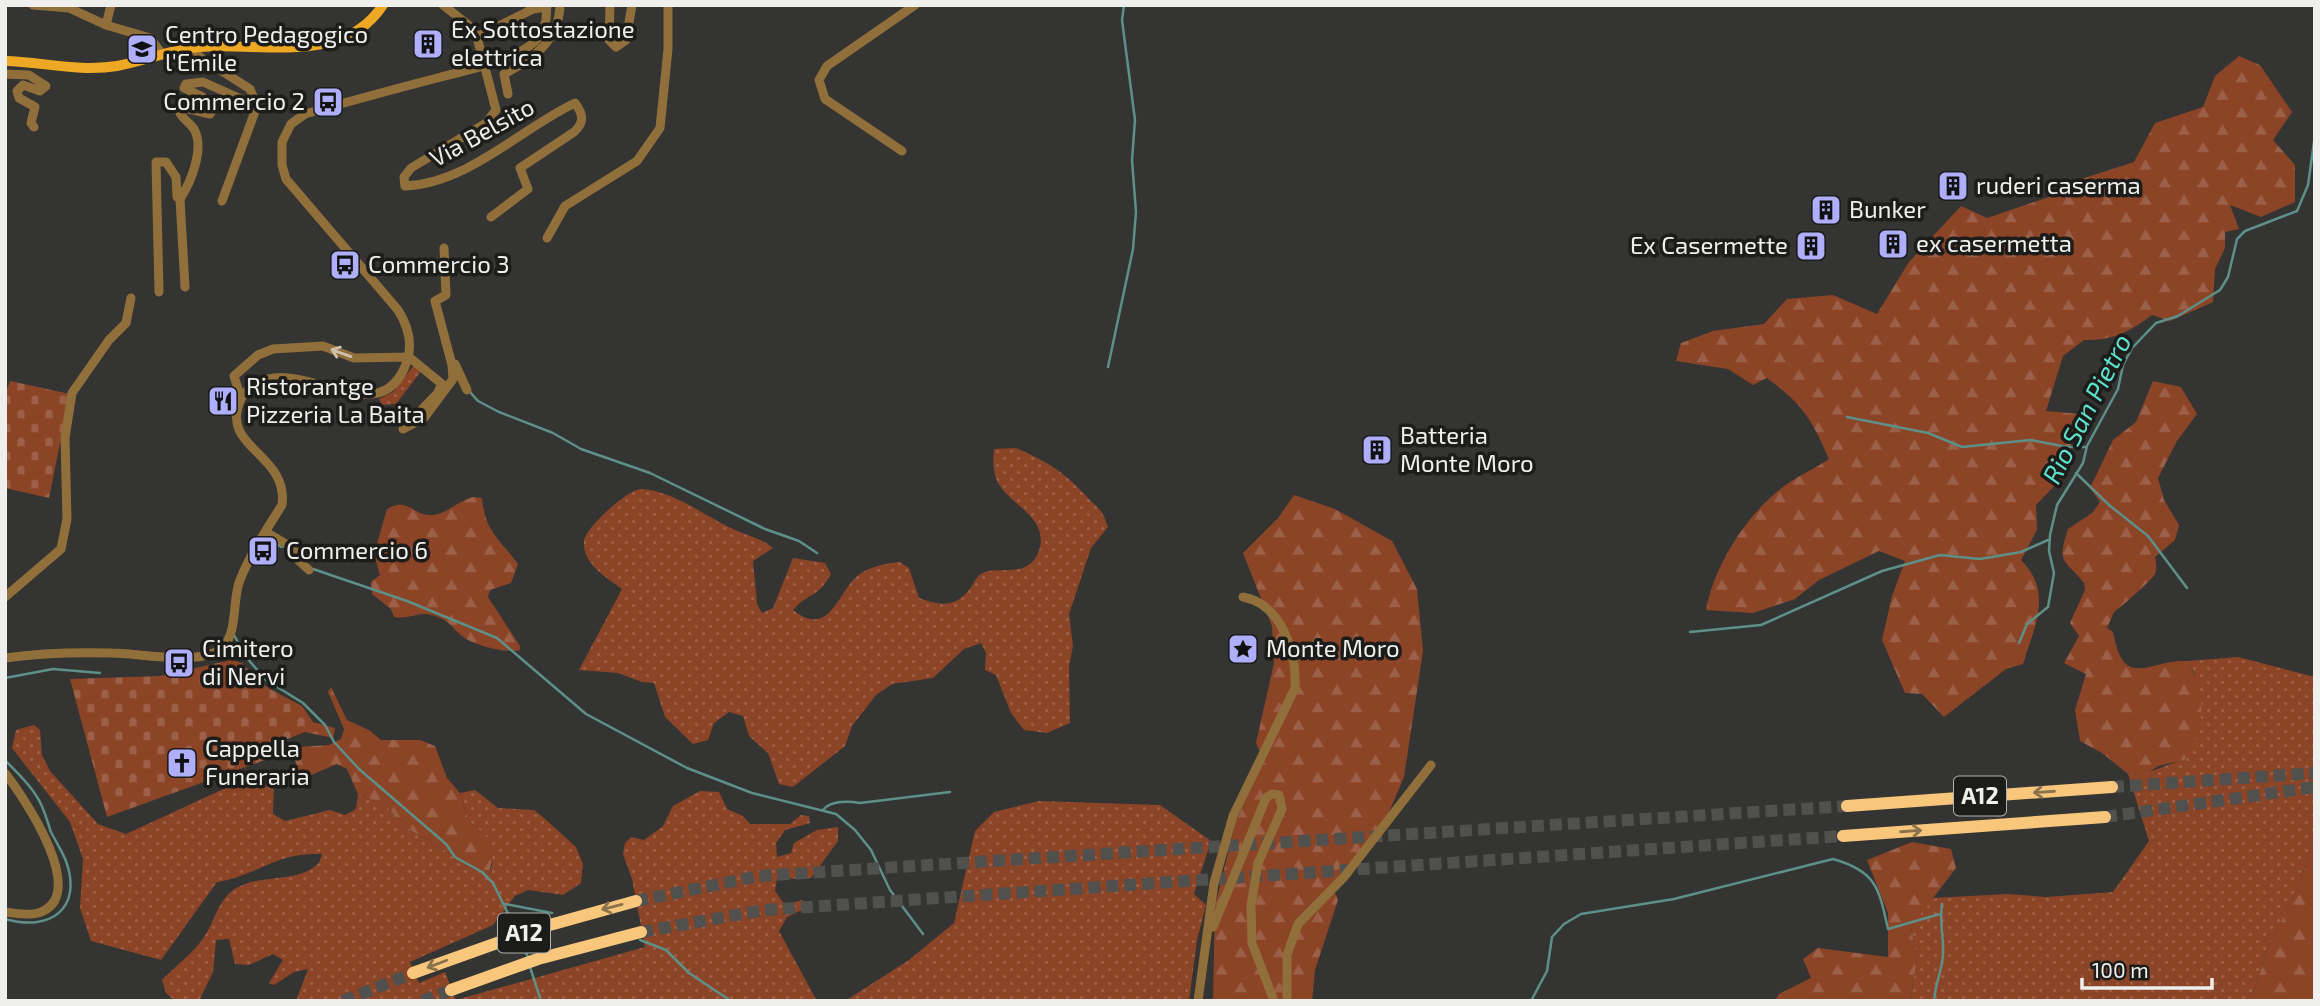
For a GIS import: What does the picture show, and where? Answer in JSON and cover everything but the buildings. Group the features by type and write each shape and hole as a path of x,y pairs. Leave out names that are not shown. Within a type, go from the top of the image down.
{"highway":[{"name":"A12","path":"1847,806 2112,787"},
{"name":"A12","path":"1843,836 2105,817"},
{"name":"A12","path":"413,973 460,954 588,913 636,901"},
{"name":"A12","path":"451,990 598,942 641,932"}],"main road":[{"path":"370,22 376,5"},
{"path":"370,22 383,5"},
{"path":"5,61 100,68 191,48 315,46 341,40 392,5"}],"street":[{"path":"33,5 69,8 106,25 150,38 162,54"},
{"path":"106,25 111,5"},
{"path":"443,5 471,27 477,37 484,65"},
{"path":"508,94 504,74 532,60 548,42 558,25 560,5"},
{"path":"610,5 609,37 616,47 626,40 632,5"},
{"path":"547,239 565,205 637,161 655,139 660,128 668,49 668,5"},
{"path":"902,151 825,99 819,80 827,66 915,5"},
{"path":"241,399 252,387 276,376 353,394 373,394 399,378 409,357 409,336 398,310 288,183 282,165 282,142 291,124 305,114 484,65 531,44 544,28 546,6 533,9 477,37"},
{"path":"191,48 250,89 257,106 222,201"},
{"name":"Via Belsito","path":"484,65 493,92 496,110 494,117 411,168 404,177 405,186 432,183 461,169 575,103 583,119 581,126 574,132 520,168 528,189 491,217"},
{"path":"5,74 29,75 46,86 40,91 23,85 17,91 19,98 35,107 31,123 34,127"},
{"path":"185,287 180,199 197,156 198,141 194,129 180,113 185,108 210,114 214,103 184,88 186,84 203,82 257,106"},
{"path":"159,292 156,162 166,162 176,177 177,197 180,199"},
{"path":"5,658 34,654 111,653 166,657 208,655 223,647 229,636 239,582 282,505 282,482 272,466 254,453 244,440 238,418 241,399 234,376 258,355 273,349 323,346 354,358 409,357 442,386 419,415 405,425 405,430 424,418 448,389 453,372 435,301 446,295 444,248"},
{"path":"5,597 61,549 67,519 65,438 72,394 108,340 126,323 131,298"},
{"path":"450,357 467,390"},
{"path":"266,532 296,550 297,559 309,570"},
{"path":"1198,1001 1214,883 1233,816 1295,688 1296,667 1285,632 1269,608 1243,597"},
{"path":"1287,1001 1287,955 1297,923 1344,877 1431,765"},
{"path":"5,773 28,801 45,837 57,869 58,889 52,903 42,912 5,912"},
{"path":"1206,948 1225,892 1266,798 1272,794 1279,795 1282,809 1258,863 1251,906 1252,943 1274,1001"}],"green space":[{"path":"2239,56 2260,65 2292,112 2273,140 2295,165 2295,202 2261,217 2230,205 2239,229 2225,232 2225,248 2215,269 2213,302 2170,321 2152,315 2120,334 2104,339 2084,340 2063,356 2046,411 2080,414 2061,479 2036,505 2037,530 2021,560 2031,572 2039,597 2036,622 2023,664 2006,669 1944,717 1922,694 1905,693 1882,640 1892,596 1905,561 1879,551 1819,580 1795,599 1753,613 1706,610 1710,592 1725,557 1759,509 1787,484 1829,459 1805,413 1767,378 1753,385 1728,369 1676,361 1681,343 1713,331 1764,324 1787,299 1833,295 1877,314 1909,262 1961,206 1987,218 2055,195 2078,180 2134,162 2155,123 2203,107 2215,76"},
{"path":"414,365 422,370 396,404 382,405 379,399 393,392"},
{"path":"10,381 70,394 49,498 5,488 5,395"},
{"path":"2153,381 2181,387 2197,414 2177,441 2158,478 2164,500 2179,525 2175,540 2155,557 2156,570 2153,577 2114,612 2107,628 2113,632 2124,662 2131,667 2188,661 2198,687 2201,712 2197,735 2184,760 2158,766 2145,775 2128,774 2102,753 2080,741 2075,710 2086,674 2064,663 2079,636 2070,623 2085,590 2084,583 2064,560 2063,549 2068,529 2092,513 2100,502 2090,488 2113,440 2136,422"},
{"path":"1016,448 1046,463 1070,480 1100,510 1108,527 1091,548 1069,614 1073,646 1069,666 1070,723 1047,733 1024,730 1011,713 996,675 985,670 986,653 981,643 964,649 933,678 892,684 876,695 852,726 845,746 793,787 779,784 768,753 749,736 743,716 729,712 714,723 708,740 693,744 665,717 654,683 642,682 618,673 579,670 622,589 591,563 584,549 584,541 599,519 627,495 641,489 666,494 773,548 753,561 757,604 762,613 773,608 793,558 825,563 831,574 817,591 793,610 805,617 814,619 830,612 858,575 881,565 900,562 909,568 919,598 941,604 960,599 976,578 987,571 1021,568 1029,565 1035,558 1040,547 1038,527 1003,489 994,470 994,449"},
{"path":"1294,495 1335,509 1392,541 1417,589 1423,651 1404,777 1383,826 1333,889 1338,900 1315,970 1312,1001 1213,1001 1215,906 1236,821 1264,761 1256,743 1274,663 1272,626 1243,553 1278,518"},
{"path":"473,497 482,498 490,527 518,564 511,583 490,590 488,597 520,650 499,650 474,643 446,621 432,615 394,617 391,609 372,594 371,582 380,575 374,554 387,509 401,505 433,515"},
{"path":"2238,657 2315,677 2315,836 2298,887 2268,948 2254,991 2246,1001 1910,1001 1917,960 1911,927 1931,898 2008,894 2046,897 2113,892 2149,841 2128,774 2149,772 2184,760 2195,675 2188,661"},
{"path":"231,660 242,663 256,679 302,706 313,722 335,728 333,738 305,732 275,744 279,755 107,817 70,679 160,676"},
{"path":"331,687 347,720 369,730 381,740 420,740 435,746 447,778 460,793 468,820 490,840 493,854 489,875 469,867 407,828 385,805 358,794 347,769 337,764 311,775 299,772 294,757 298,747 329,745 341,739 344,729 328,692"},
{"path":"34,725 40,730 42,755 50,771 98,824 126,834 256,774 270,776 274,782 273,814 285,821 330,810 345,815 356,809 358,794 385,805 407,828 469,867 489,875 492,865 490,840 468,820 460,793 475,790 498,808 534,810 576,847 583,864 581,883 563,895 528,890 515,896 493,925 410,962 419,983 445,972 456,1000 645,947 632,879 623,854 625,843 631,837 644,840 663,826 673,806 700,791 719,792 727,809 743,816 750,824 790,824 801,815 809,816 810,823 785,830 776,843 777,857 791,853 794,843 817,830 838,827 838,841 811,878 777,879 775,891 785,905 802,900 808,907 787,917 779,931 817,1001 296,1001 308,969 294,972 274,985 269,983 283,960 273,954 249,965 235,964 229,939 216,940 213,972 199,1001 175,1001 166,993 162,980 200,943 219,907 232,891 253,882 288,877 310,870 319,863 322,854 305,854 279,860 232,879 217,882 161,960 91,941 80,908 83,859 70,822 12,748 16,730"},
{"path":"1039,801 1160,805 1211,841 1194,894 1206,905 1197,940 1189,1001 845,1001 909,960 954,923 975,831 994,812"},
{"path":"2315,836 2315,1001 2246,1001 2254,991 2268,948 2298,887"},
{"path":"1912,842 1951,849 1956,868 1911,927 1917,960 1910,1001 1775,1001 1779,994 1811,978 1803,959 1818,948 1888,957 1888,913 1867,860"}],"waterway":[{"path":"1108,367 1133,249 1136,212 1132,160 1135,120 1122,20 1124,5"},
{"name":"Rio San Pietro","path":"2019,643 2027,624 2048,607 2054,573 2049,551 2050,535 2057,505 2083,463 2087,446 2118,389 2123,365 2132,348 2156,323 2178,316 2220,290 2228,277 2237,239 2245,231 2297,211 2308,185 2315,135"},
{"path":"470,392 478,401 499,412 553,433 581,449 650,473 765,529 799,541 817,553"},
{"path":"1847,417 1928,433 1962,447 2031,440 2067,447 2086,447"},
{"path":"2076,473 2109,505 2148,536 2187,588"},
{"path":"267,540 282,547"},
{"path":"1690,632 1761,625 1882,571 1940,555 1980,559 2021,552 2048,540"},
{"path":"313,569 407,601 497,638 586,714 687,768 752,793 836,814 855,830 871,850 890,890 923,934"},
{"path":"234,635 246,657 266,680 303,703 325,725 334,742 359,769 446,844 455,857 482,872 493,883 517,932"},
{"path":"5,678 53,669 100,673"},
{"path":"5,760 26,782 39,801 66,861 70,878 70,892 59,913 36,922 5,919"},
{"path":"823,810 840,802 860,803 950,792"},
{"path":"1531,1001 1547,971 1552,937 1564,924 1581,914 1674,899 1833,859 1858,869 1873,883 1882,902 1888,929 1940,914"},
{"path":"505,904 552,913"},
{"name":"Rio San Pietro","path":"1934,1001 1943,955 1942,904"},
{"path":"519,938 528,957"},
{"path":"640,940 666,950 689,973 731,1001"},
{"path":"530,967 541,1001"}],"tunnel":[{"path":"2112,787 2315,773"},
{"path":"2105,817 2315,787"},
{"path":"636,901 759,876 1847,806"},
{"path":"641,932 764,910 1843,836"},
{"path":"343,1001 413,973"},
{"path":"422,1001 451,990"}],"place":[{"name":"Ex Sottostazione elettrica","path":"428,44"},
{"name":"Centro Pedagogico l'Emile","path":"142,49"},
{"name":"Commercio 2","path":"328,102"},
{"name":"ruderi caserma","path":"1953,186"},
{"name":"Bunker","path":"1826,210"},
{"name":"ex casermetta","path":"1893,244"},
{"name":"Ex Casermette","path":"1811,246"},
{"name":"Commercio 3","path":"345,265"},
{"name":"Ristorantge Pizzeria La Baita","path":"223,401"},
{"name":"Batteria Monte Moro","path":"1377,450"},
{"name":"Commercio 6","path":"263,551"},
{"name":"Monte Moro","path":"1243,649"},
{"name":"Cimitero di Nervi","path":"179,663"},
{"name":"Cappella Funeraria","path":"182,763"}]}
